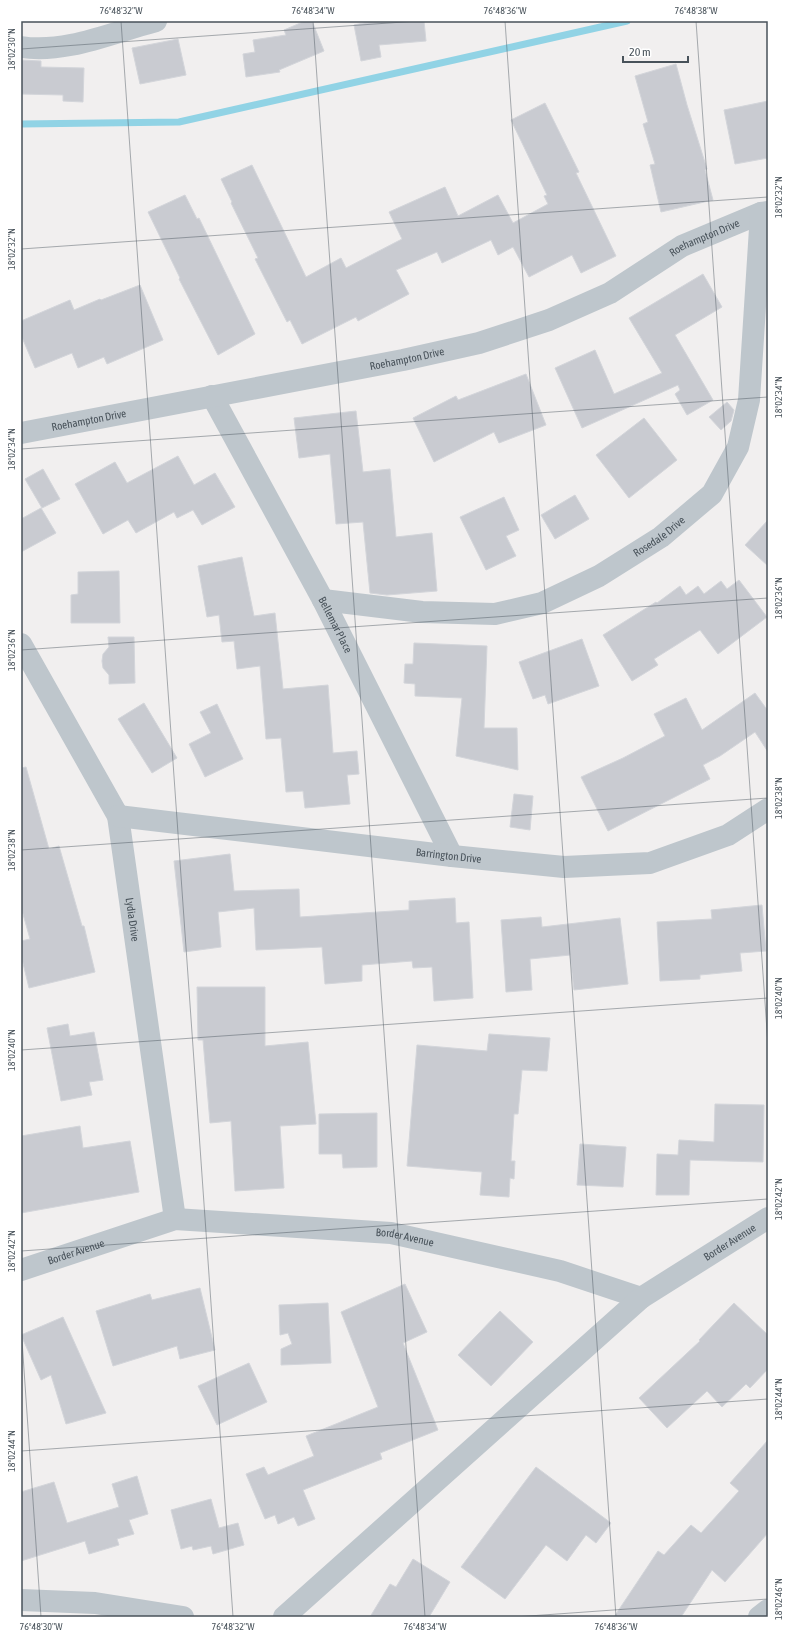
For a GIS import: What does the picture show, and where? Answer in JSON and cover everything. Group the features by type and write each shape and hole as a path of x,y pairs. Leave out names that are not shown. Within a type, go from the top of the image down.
{"street":[{"path":"21,46 37,49 96,40 128,28 156,21"},
{"name":"Roehampton Drive","path":"21,433 402,360 479,343 535,324 610,292 682,246 764,212"},
{"name":"Rosedale Drive","path":"323,600 422,612 488,614 496,614 542,603 600,576 660,537 712,494 738,447 749,400 764,212"},
{"name":"Bellemar Place","path":"212,396 323,600 452,856"},
{"name":"Lydia Drive","path":"21,644 118,816 175,1219"},
{"name":"Barrington Drive","path":"118,816 452,856 564,867 650,863 728,835 768,809"},
{"name":"Border Avenue","path":"21,1270 175,1219 391,1232 560,1271 641,1298 768,1218"},
{"path":"284,1617 641,1298"},
{"path":"21,1600 95,1603 183,1617"},
{"path":"759,1617 768,1610"}],"building":[{"path":"305,21 312,21 324,51 279,70 280,72 246,77 243,54 255,52 253,40 286,35 284,30"},
{"path":"373,21 424,21 426,41 379,45 381,57 361,61 354,25"},
{"path":"178,39 186,75 140,84 132,48"},
{"path":"21,60 41,61 41,67 84,68 83,102 63,101 63,95 21,94"},
{"path":"676,64 707,169 705,170 713,200 661,212 650,165 655,164 643,124 648,122 635,76"},
{"path":"768,101 768,158 735,164 724,110"},
{"path":"545,103 579,172 576,173 616,256 581,273 572,255 529,277 513,247 498,255 491,240 442,263 437,252 396,270 409,294 358,321 356,317 302,344 290,320 287,322 255,259 258,258 221,179 252,165 306,277 341,258 346,268 402,239 389,212 445,187 458,216 498,195 513,223 548,204 544,196 547,195 511,120"},
{"path":"185,195 197,219 199,218 255,334 218,355 179,279 180,278 148,212"},
{"path":"703,274 722,307 675,335 713,400 687,415 675,394 680,390 678,385 582,428 555,368 595,350 614,394 662,373 629,318"},
{"path":"140,285 163,340 107,364 104,357 78,368 72,353 35,368 21,335 21,321 70,300 74,310"},
{"path":"526,374 546,425 499,443 494,432 434,462 413,418 456,396 458,400"},
{"path":"727,402 734,410 731,421 721,430 709,417"},
{"path":"356,411 363,472 390,469 396,537 432,533 437,591 387,595 370,593 363,522 336,524 330,454 299,458 294,418"},
{"path":"644,418 677,460 629,498 596,455"},
{"path":"178,456 194,485 215,473 235,507 202,525 193,510 177,518 174,512 136,533 128,520 103,534 75,484 115,462 127,483"},
{"path":"43,469 60,499 42,508 25,479"},
{"path":"575,495 589,519 555,539 541,515"},
{"path":"504,497 519,530 506,536 516,556 486,570 460,517"},
{"path":"41,508 56,533 21,552 21,519"},
{"path":"768,520 768,566 745,545"},
{"path":"242,557 254,616 275,613 283,689 328,685 333,753 357,751 359,774 347,775 350,804 305,808 303,791 286,792 281,738 266,739 260,666 237,669 234,641 222,642 219,615 207,617 198,566"},
{"path":"119,571 120,623 71,623 71,595 78,594 78,572"},
{"path":"739,580 767,617 718,654 700,630 654,659 658,665 632,681 603,635 656,602 657,603 680,586 686,595 698,586 704,594 721,581 727,589"},
{"path":"108,637 134,637 135,683 109,684 109,675 103,668 102,661 103,654 109,647"},
{"path":"582,639 599,686 548,704 545,695 533,699 519,662"},
{"path":"414,643 487,646 484,728 517,728 518,770 456,756 462,698 415,696 415,684 404,683 405,664 413,664"},
{"path":"755,693 768,711 768,752 755,732 720,756 703,765 710,779 608,831 581,777 623,758 665,736 654,714 686,698 702,730"},
{"path":"144,703 177,758 152,773 118,719"},
{"path":"217,704 243,759 205,777 189,744 211,733 200,712"},
{"path":"26,767 49,849 59,846 82,926 84,926 95,972 29,988 21,955 21,941 30,939 21,907 21,768"},
{"path":"514,794 533,796 530,830 510,827"},
{"path":"230,854 234,891 299,889 300,917 409,910 409,901 455,898 456,923 469,922 473,998 434,1001 432,967 413,968 412,961 362,965 362,981 325,984 322,947 256,950 254,908 218,912 221,947 184,952 174,861"},
{"path":"762,905 766,951 740,953 742,971 700,975 700,979 660,981 657,922 712,919 711,910"},
{"path":"541,917 542,927 620,918 628,984 574,990 570,955 530,959 532,990 506,992 501,920"},
{"path":"197,987 265,987 265,1046 308,1042 316,1124 280,1126 284,1188 235,1191 231,1121 210,1123 203,1040 198,1040"},
{"path":"68,1024 70,1036 94,1032 103,1080 89,1082 92,1095 61,1101 47,1028"},
{"path":"489,1034 550,1038 547,1071 522,1070 518,1114 514,1114 511,1161 515,1161 514,1179 510,1178 509,1197 480,1195 482,1172 407,1166 417,1045 487,1051"},
{"path":"715,1104 764,1105 763,1162 690,1160 689,1195 656,1195 657,1154 678,1155 679,1140 714,1142"},
{"path":"377,1113 377,1167 343,1168 342,1154 319,1154 319,1114"},
{"path":"80,1126 83,1148 130,1141 139,1192 21,1213 21,1136"},
{"path":"580,1144 626,1147 623,1187 577,1185"},
{"path":"405,1284 427,1332 403,1343 438,1430 380,1453 382,1459 303,1490 315,1519 298,1526 294,1517 278,1524 275,1515 265,1519 246,1474 264,1467 268,1475 314,1456 306,1436 378,1407 341,1312"},
{"path":"200,1288 215,1350 180,1359 177,1346 113,1366 96,1311 150,1294 152,1300"},
{"path":"328,1303 331,1363 281,1365 281,1349 292,1344 288,1333 280,1335 279,1305"},
{"path":"734,1303 768,1335 768,1369 750,1388 746,1384 722,1407 707,1391 667,1428 639,1398 700,1341 699,1340"},
{"path":"500,1311 533,1342 491,1386 458,1355"},
{"path":"63,1317 106,1413 66,1424 51,1375 41,1380 21,1335"},
{"path":"249,1363 267,1402 217,1425 198,1386"},
{"path":"768,1440 768,1533 725,1582 712,1570 681,1617 614,1617 658,1551 664,1555 691,1525 701,1533 739,1491 730,1483"},
{"path":"536,1467 611,1523 596,1543 586,1535 567,1561 546,1545 505,1599 461,1567"},
{"path":"137,1476 148,1514 129,1520 134,1534 117,1539 119,1545 89,1554 85,1541 21,1561 21,1492 54,1482 67,1523 119,1507 112,1484"},
{"path":"211,1499 219,1528 238,1523 244,1545 213,1554 211,1546 193,1550 192,1546 181,1549 171,1510"},
{"path":"413,1559 450,1582 429,1617 370,1617 390,1584 396,1587"}],"waterway":[{"path":"21,124 179,122 627,21"}]}
